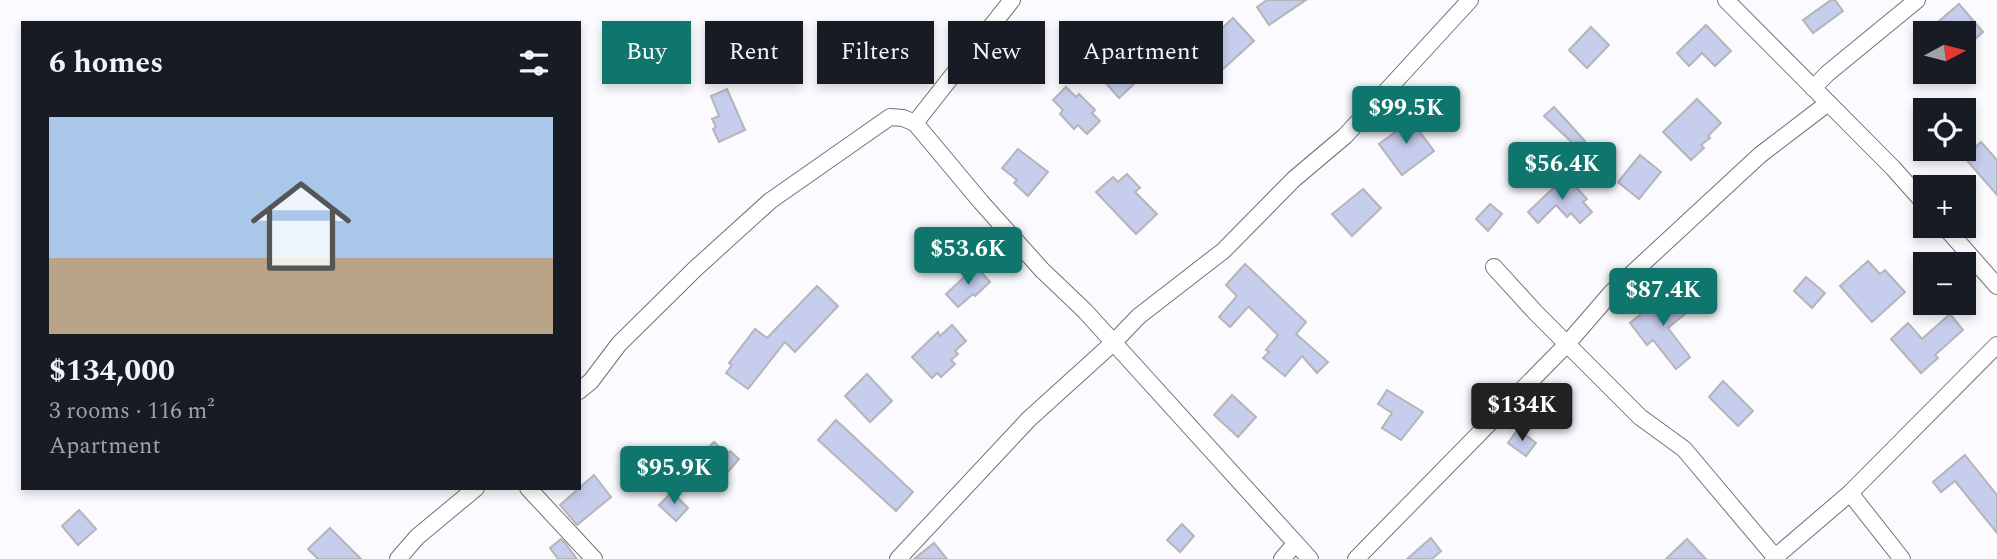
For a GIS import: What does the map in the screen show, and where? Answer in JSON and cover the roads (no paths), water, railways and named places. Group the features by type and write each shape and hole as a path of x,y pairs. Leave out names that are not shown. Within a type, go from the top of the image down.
{"street":[{"path":"915,123 1012,0"},
{"path":"898,559 1029,419 1139,316 1223,251 1294,179 1345,136 1470,0"},
{"path":"1726,0 1913,190"},
{"path":"1813,88 1917,0"},
{"path":"1356,559 1567,344 1612,292 1760,155 1828,103"},
{"path":"581,389 629,334 770,201 890,117 903,118 915,123 981,202 1310,559"},
{"path":"1955,238 1997,286"},
{"path":"1494,267 1640,417 1684,449 1774,558 1850,493 1997,345"},
{"path":"398,559 417,537 474,490"},
{"path":"530,490 594,559"},
{"path":"1850,493 1902,559"},
{"path":"1282,559 1295,544"}]}
